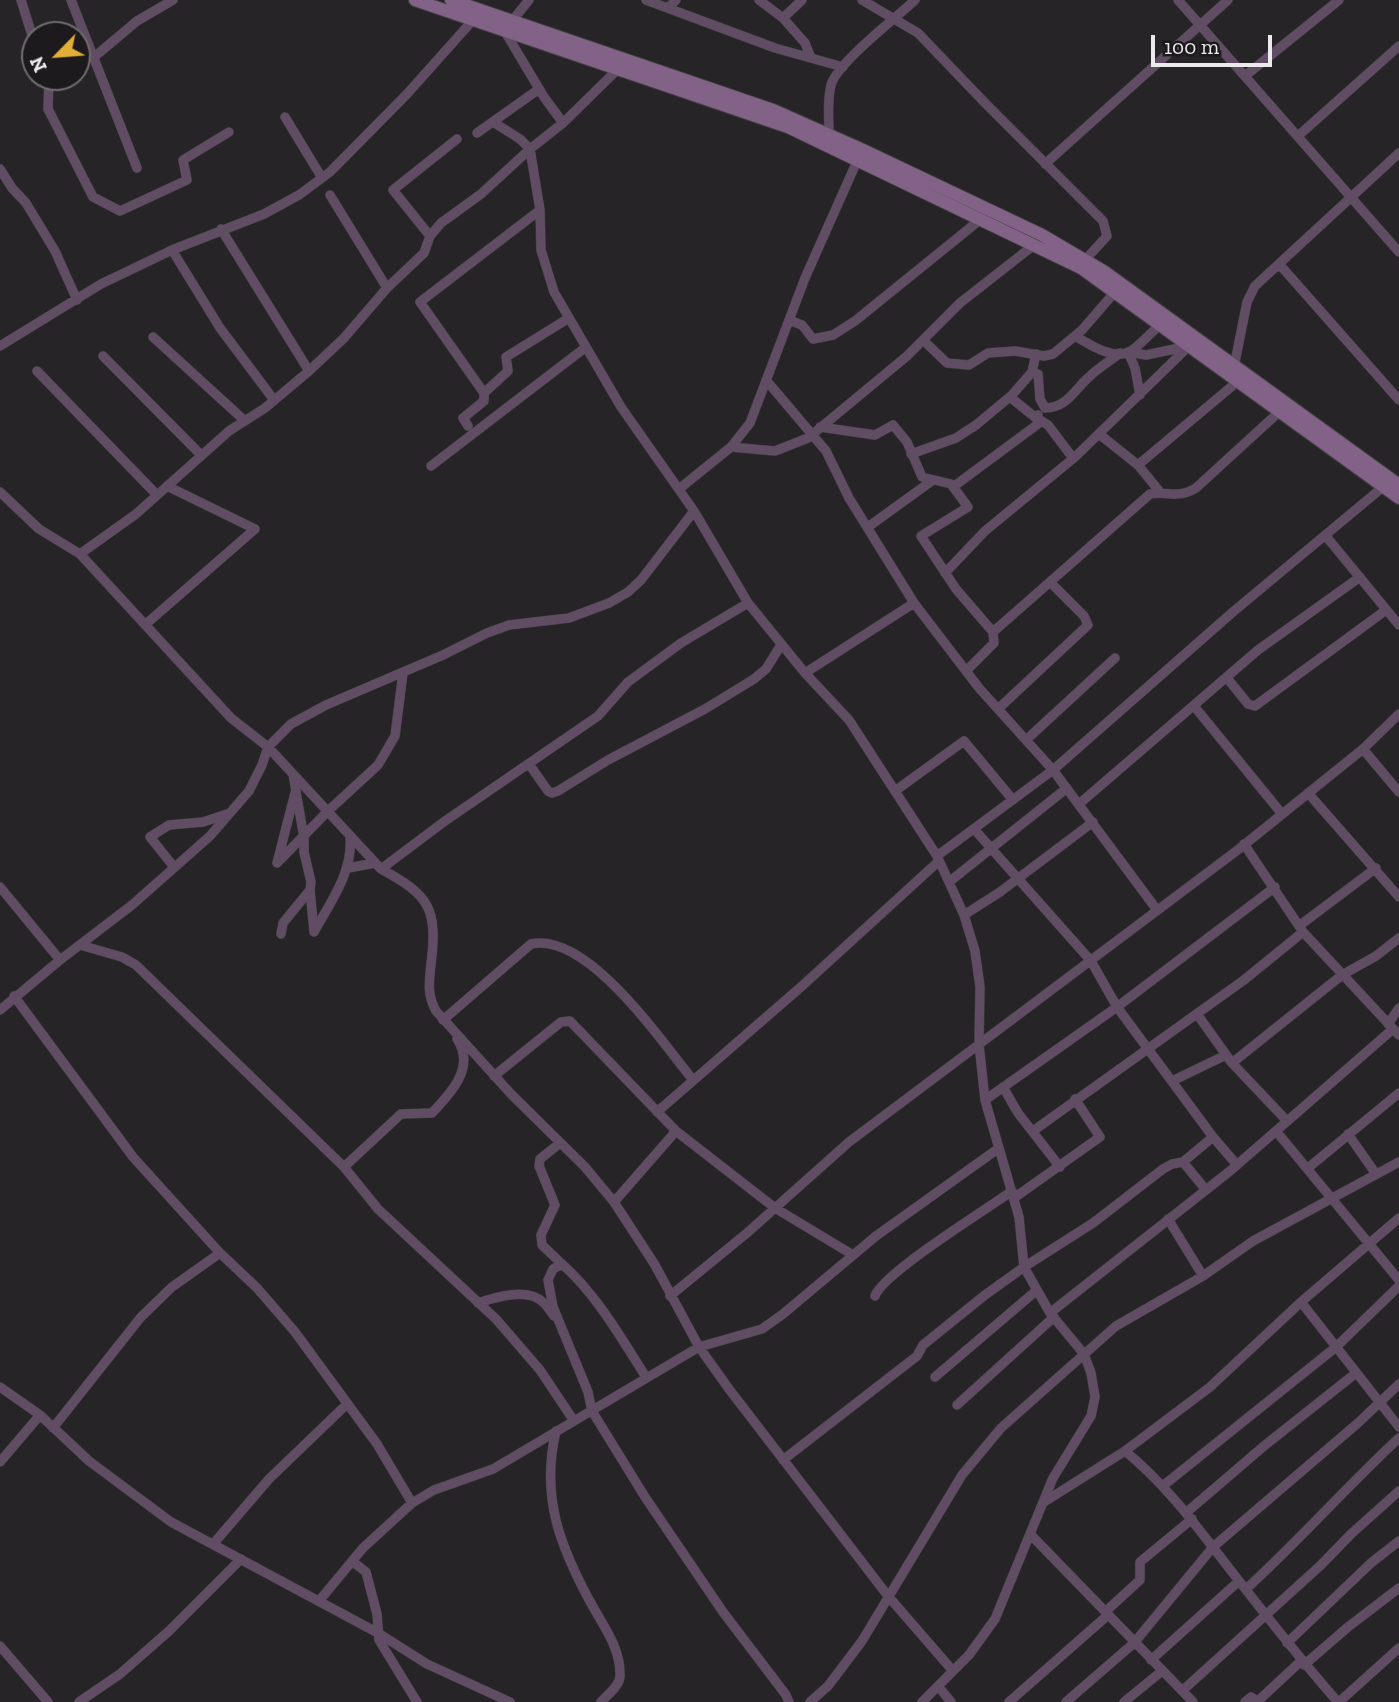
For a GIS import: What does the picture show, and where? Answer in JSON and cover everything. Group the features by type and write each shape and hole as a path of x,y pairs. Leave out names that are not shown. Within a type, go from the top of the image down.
{"main road":[{"path":"415,0 473,20 508,24 713,88 773,110 1042,235 1086,259 1399,485"},
{"path":"451,0 618,69 788,127 1081,268 1399,498"}],"street":[{"path":"21,0 28,21"},
{"path":"71,0 137,169"},
{"path":"93,58 137,21 173,0"},
{"path":"529,0 508,24 539,89 563,123"},
{"path":"646,0 775,48 843,66"},
{"path":"668,8 676,0"},
{"path":"759,0 779,18 783,18 805,43 810,58"},
{"path":"783,18 802,0"},
{"path":"862,0 918,33 1103,221 1107,236 1086,259"},
{"path":"829,134 828,106 832,82 843,66 915,0"},
{"path":"1178,0 1399,252"},
{"path":"1045,164 1228,0"},
{"path":"1245,76 1339,0"},
{"path":"0,345 101,284 172,250 264,214 299,195 323,178 407,94 473,20"},
{"path":"1298,136 1399,46"},
{"path":"80,554 136,514 229,431 274,400 309,371 424,253 430,236 450,216 481,194 563,123 618,69"},
{"path":"477,133 539,89"},
{"path":"48,91 48,109 93,197 120,211 187,180 183,160 229,132"},
{"path":"285,117 323,178"},
{"path":"493,122 520,139 530,149 540,210 541,250 546,272 554,292 621,407 694,511 748,603 805,673 849,720 938,859 949,882 964,915 975,951 979,1044 985,1100 1019,1217 1024,1267 1052,1315 1084,1354 1091,1373 1095,1397 1091,1416 1053,1478 996,1619 969,1655 922,1702"},
{"path":"430,236 393,190 457,139"},
{"path":"1234,367 1250,294 1399,153"},
{"path":"679,489 731,447 750,423 789,320 858,159"},
{"path":"0,169 26,203 49,242 77,300"},
{"path":"330,195 387,288"},
{"path":"468,426 463,418 484,401 484,393 420,302 540,210"},
{"path":"789,320 802,325 813,339 833,335 855,321 981,219"},
{"path":"221,229 309,371"},
{"path":"731,447 775,451 792,446 811,435 907,356 960,303 1034,245"},
{"path":"172,250 220,328 274,400"},
{"path":"1280,265 1330,325 1399,400"},
{"path":"923,340 947,363 968,365 988,353 1015,351 1044,356 1053,354 1075,336 1114,293"},
{"path":"484,393 508,371 506,357 569,318"},
{"path":"1045,408 1056,408 1070,398 1090,376 1160,326"},
{"path":"1075,336 1095,347 1146,355 1189,346"},
{"path":"153,337 245,421"},
{"path":"945,573 985,531 1073,458 1189,346"},
{"path":"432,466 586,347"},
{"path":"1124,352 1135,368 1140,395"},
{"path":"911,454 956,438 1010,397 1032,372 1036,354"},
{"path":"103,356 201,455"},
{"path":"37,371 157,495"},
{"path":"1032,372 1038,373 1040,399 1045,408"},
{"path":"766,380 834,464 849,498 914,603 966,671 1053,770 1157,910"},
{"path":"1138,465 1237,382"},
{"path":"1010,397 1048,425 1073,458"},
{"path":"953,487 1039,420 1045,408"},
{"path":"993,632 1051,583 1057,574 1135,505 1150,494 1160,492 1172,495 1187,493 1196,488 1279,412"},
{"path":"820,427 875,435 893,425 907,442 922,477 953,487 968,507 921,536 973,611 993,632 994,643 966,671"},
{"path":"1099,433 1138,465 1160,492"},
{"path":"868,527 933,480"},
{"path":"146,624 255,528 167,486"},
{"path":"657,1112 938,859 1053,770 1234,611 1383,487"},
{"path":"0,492 39,529 80,554 231,718 268,747 378,866 407,883 423,897 429,908 433,947 428,985 431,1001 462,1046 463,1062 458,1085 432,1113 401,1114 344,1167"},
{"path":"0,1010 14,996 132,905 210,836 249,791 268,747 300,718 487,633 509,625 569,618 609,603 641,580 694,511"},
{"path":"1325,535 1399,625"},
{"path":"1079,804 1258,650 1360,577"},
{"path":"998,709 1088,625 1084,616 1051,583"},
{"path":"348,868 378,866 598,716 628,682 681,643 748,603"},
{"path":"805,673 914,603"},
{"path":"1227,677 1248,704 1255,706 1386,610"},
{"path":"529,764 548,791 555,793 608,760 705,709 754,679 766,670 781,645"},
{"path":"1026,740 1115,658"},
{"path":"295,793 277,863 378,765 395,736 402,673"},
{"path":"1194,706 1282,814"},
{"path":"670,1296 849,1142 1244,845 1363,749 1399,714"},
{"path":"895,791 964,741 1013,800"},
{"path":"1363,749 1399,792"},
{"path":"293,774 311,882 314,932 348,868 352,855 351,836"},
{"path":"949,882 1067,788"},
{"path":"1308,793 1397,890"},
{"path":"174,867 150,837 169,825 203,822 232,812"},
{"path":"964,915 1093,821"},
{"path":"974,829 1091,961 1117,1007 1237,1166"},
{"path":"1244,845 1301,929 1393,1029"},
{"path":"1032,1131 1244,980 1376,868"},
{"path":"0,887 60,960"},
{"path":"985,1100 1117,1007 1275,887"},
{"path":"281,934 283,923 310,890"},
{"path":"1172,1082 1229,1059 1342,975 1376,956 1399,938"},
{"path":"443,1020 531,944 543,942 560,947 585,960 627,999 693,1080"},
{"path":"80,945 122,957 136,965 344,1167 378,1209 504,1328 540,1370 574,1421"},
{"path":"14,996 133,1157 288,1323 377,1444 412,1503"},
{"path":"957,1405 1052,1315 1237,1166 1393,1029 1399,1008"},
{"path":"1197,1014 1229,1059 1287,1121"},
{"path":"443,1020 494,1076 585,1167 614,1202 654,1265 699,1347 888,1596 953,1671"},
{"path":"494,1076 561,1022 570,1021 676,1131 775,1208 853,1255"},
{"path":"1003,1087 1018,1113 1060,1167"},
{"path":"1308,1168 1399,1093"},
{"path":"875,1296 878,1289 906,1264 1060,1167 1100,1138 1076,1100"},
{"path":"614,1202 676,1131"},
{"path":"1276,1131 1399,1280"},
{"path":"1348,1134 1376,1174"},
{"path":"783,1461 916,1356 934,1336 1024,1267 1093,1223 1163,1169 1172,1164 1183,1163 1213,1137"},
{"path":"560,1143 540,1159 539,1166 555,1205 541,1236 542,1245 572,1273 607,1317 646,1377"},
{"path":"319,1601 363,1548 412,1503 434,1490 492,1469 699,1347 762,1329 876,1236 999,1148"},
{"path":"810,1702 828,1686 862,1641 962,1475 1001,1428 1084,1354 1133,1315 1203,1276 1253,1241 1399,1162"},
{"path":"1183,1163 1206,1189"},
{"path":"1043,1503 1125,1451 1210,1387 1301,1302 1399,1218"},
{"path":"1168,1219 1203,1276"},
{"path":"52,1428 141,1317 172,1287 220,1253"},
{"path":"557,1320 548,1280 553,1269 562,1264"},
{"path":"1164,1485 1336,1347 1399,1286"},
{"path":"935,1377 1037,1290"},
{"path":"478,1303 499,1296 522,1295 542,1300 566,1335 588,1392 592,1411 645,1497 723,1612 789,1702"},
{"path":"1301,1302 1399,1427"},
{"path":"1009,1702 1140,1580 1140,1562 1264,1446 1356,1373"},
{"path":"1066,1702 1134,1643 1213,1547 1399,1384"},
{"path":"0,1387 40,1416 89,1461 171,1522 379,1633 427,1664 510,1702"},
{"path":"214,1543 269,1479 347,1404"},
{"path":"0,1462 40,1416"},
{"path":"556,1431 549,1471 556,1529 614,1644 620,1677 601,1702"},
{"path":"1246,1589 1399,1438"},
{"path":"1125,1451 1164,1485 1303,1663 1339,1702 1399,1648"},
{"path":"1182,1691 1399,1491"},
{"path":"1030,1534 1191,1701"},
{"path":"1287,1643 1371,1563 1399,1541"},
{"path":"79,1702 130,1666 241,1559"},
{"path":"352,1562 366,1572 372,1589 382,1648 395,1663 417,1702"},
{"path":"1152,1660 1239,1581"},
{"path":"1245,1702 1251,1697 1258,1701 1399,1588"},
{"path":"0,1646 48,1702"},
{"path":"1124,1702 1162,1671"},
{"path":"938,1686 951,1702"}]}
